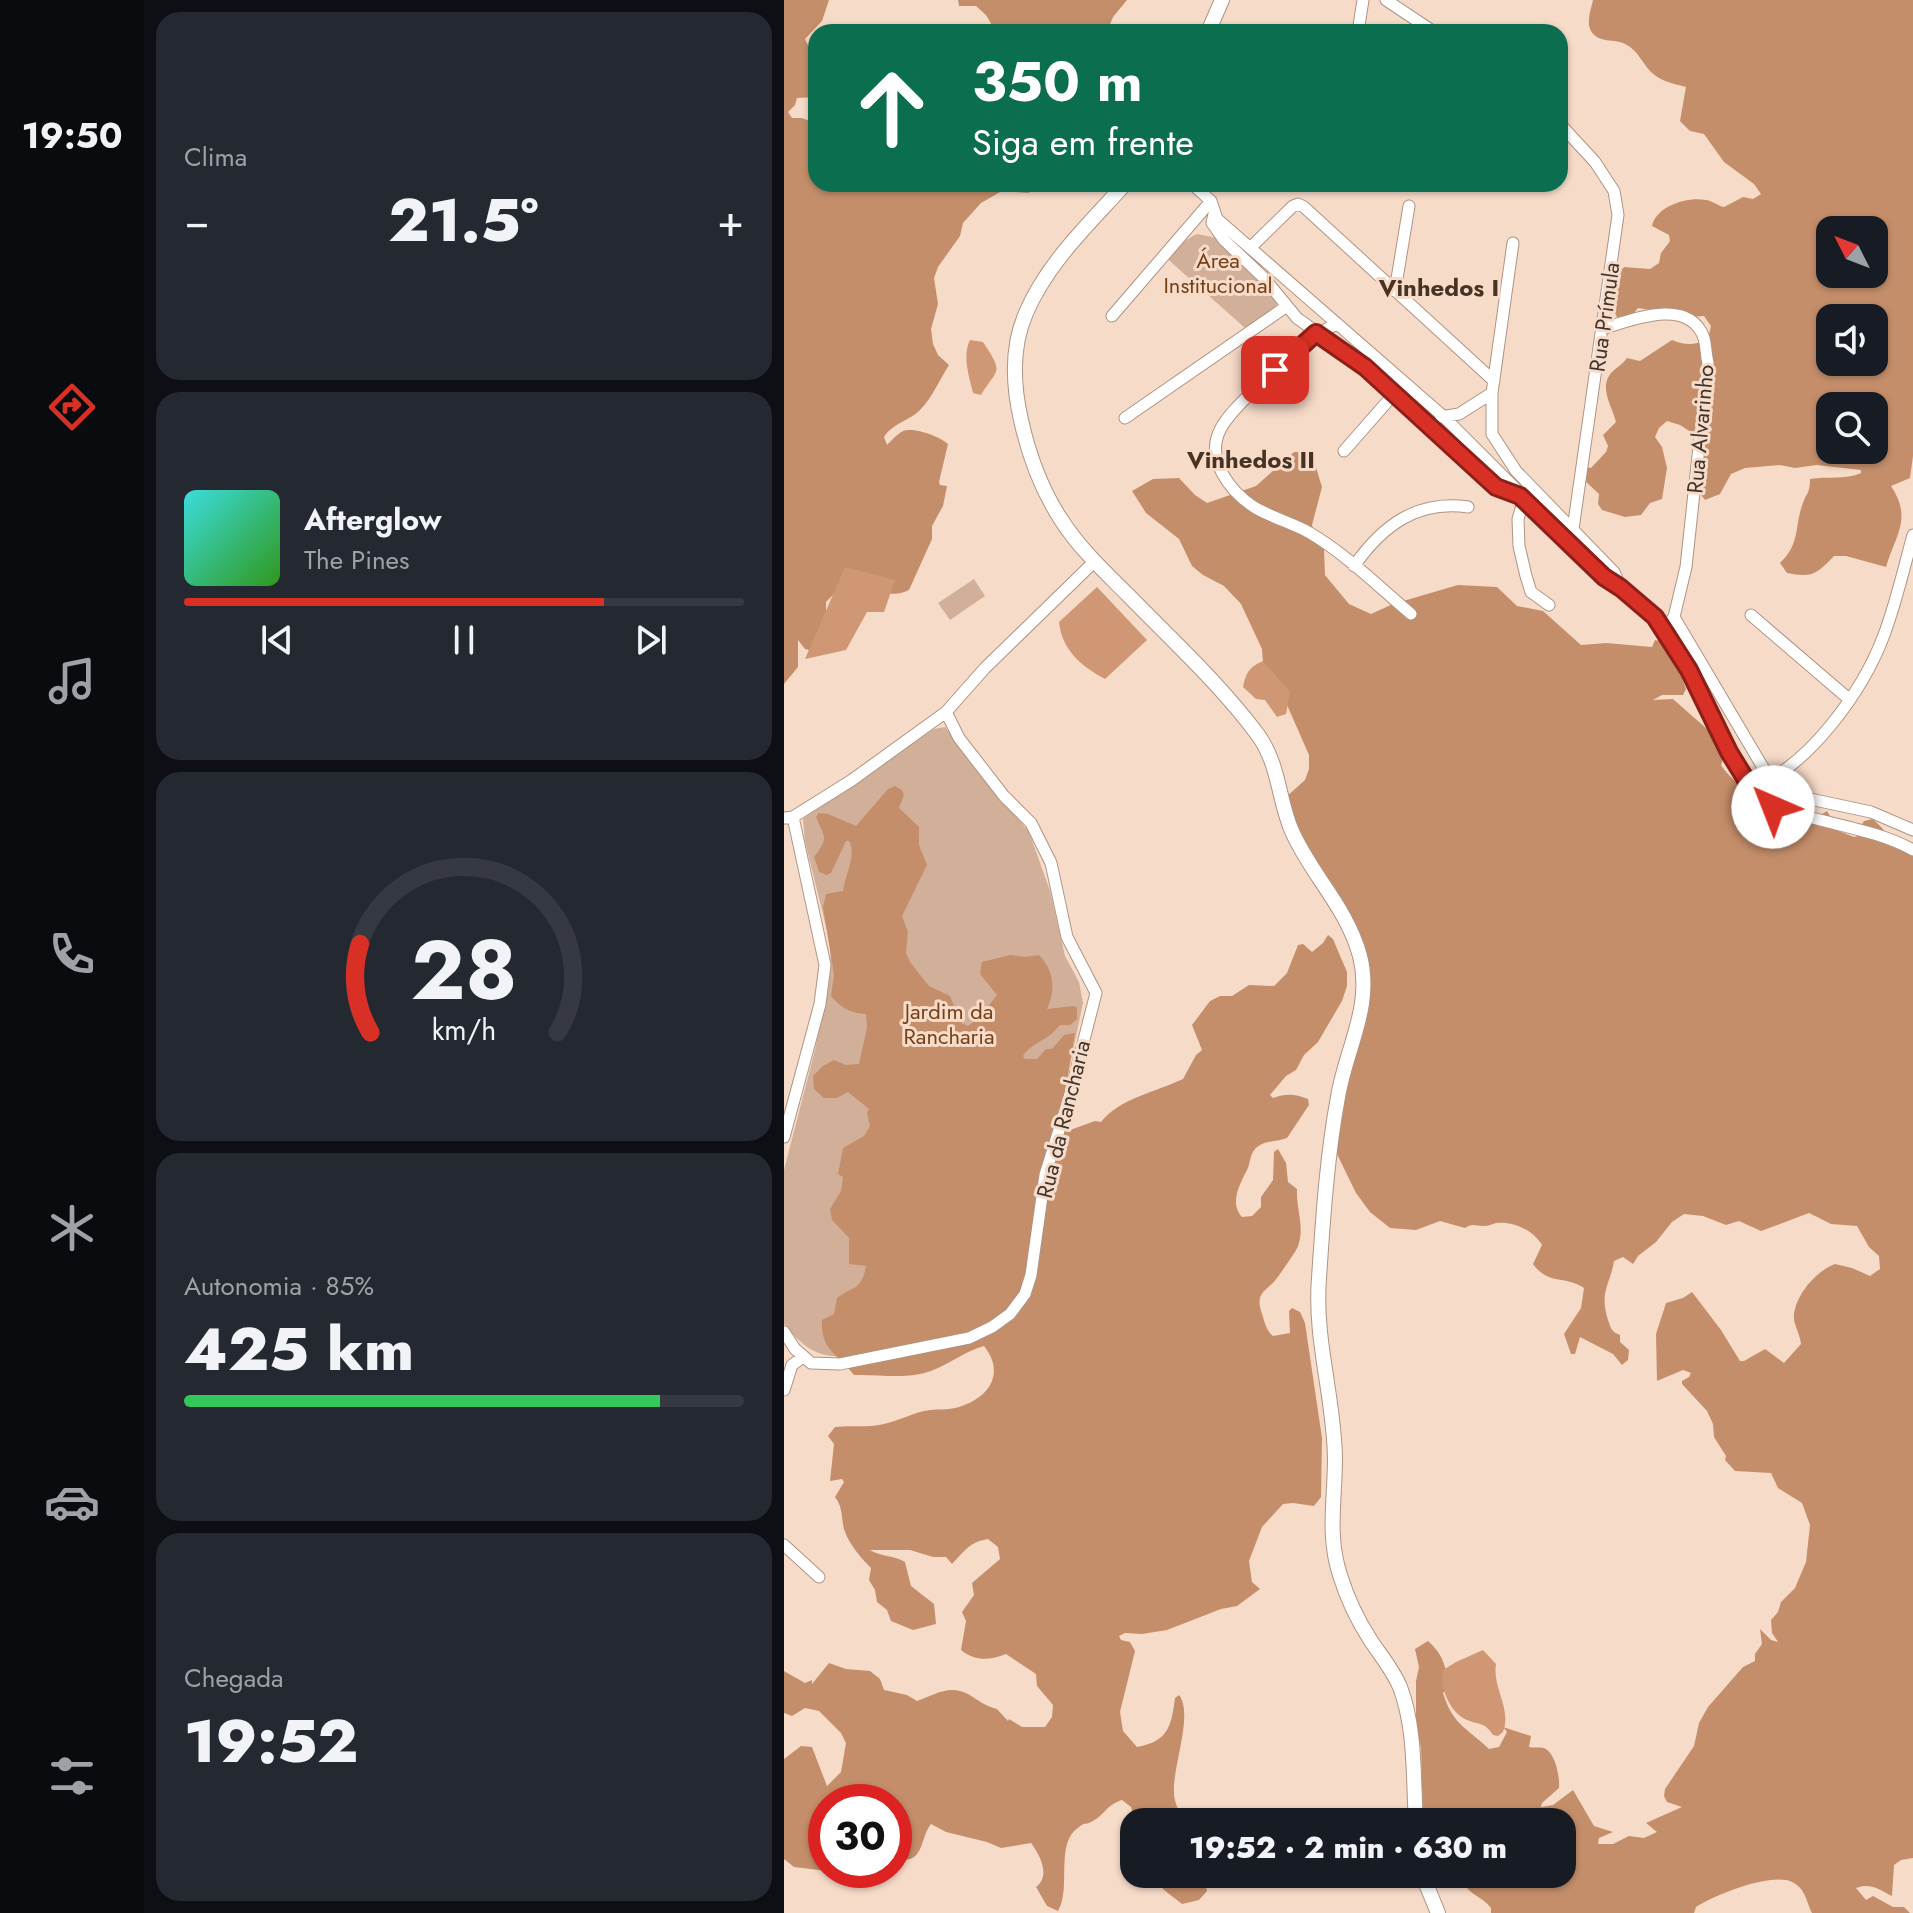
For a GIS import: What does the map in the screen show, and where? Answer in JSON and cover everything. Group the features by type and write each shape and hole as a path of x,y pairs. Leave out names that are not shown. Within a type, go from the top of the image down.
{"main road":[{"path":"1212,24 1222,0"},
{"path":"1118,192 1049,273 1026,314 1016,346 1017,397 1033,462 1062,522 1260,738 1274,764 1294,837 1339,906 1359,953 1365,995 1339,1090 1317,1294 1320,1347 1335,1460 1332,1539 1339,1573 1353,1609 1393,1672 1404,1703 1411,1739 1415,1808"},
{"path":"1428,1888 1438,1913"}],"street":[{"path":"1359,24 1363,0"},
{"path":"1386,0 1422,24"},
{"name":"Rua Prímula","path":"1568,133 1595,162 1614,191 1618,215 1573,529"},
{"path":"1200,192 1213,206 1217,219 1444,417 1604,577 1655,617 1689,670 1729,752 1751,788 1773,807 1872,833 1913,850"},
{"path":"1250,248 1298,204 1395,291 1493,387"},
{"path":"1213,206 1212,223 1224,240 1264,278 1287,306 1316,333 1365,367 1496,487 1522,498"},
{"path":"1112,316 1213,206"},
{"path":"1395,291 1409,206"},
{"path":"1513,243 1493,387 1492,434 1516,471 1614,572 1621,588"},
{"path":"1125,418 1287,306"},
{"name":"Rua Alvarinho","path":"1602,329 1644,317 1677,314 1693,322 1703,336 1708,363 1686,567 1674,617 1664,629"},
{"path":"1337,324 1316,333 1296,349 1233,411 1219,431 1216,452 1227,484 1238,496 1257,509 1311,533 1411,614"},
{"path":"1424,420 1459,414 1493,387"},
{"path":"1344,451 1394,394"},
{"path":"1522,498 1518,519 1519,546 1526,576 1531,592 1549,605"},
{"path":"1354,566 1365,550 1395,522 1432,506 1468,507"},
{"path":"1751,788 1771,781 1791,768 1850,700 1884,637 1913,535"},
{"path":"784,1137 820,1004 825,965 789,818 852,780 946,712 985,668 1095,561"},
{"path":"1751,615 1850,700"},
{"path":"1674,617 1771,781 1796,796 1871,812 1913,830"},
{"name":"Rua da Rancharia","path":"803,1357 811,1363 840,1364 883,1357 969,1338 1010,1314 1025,1294 1031,1275 1045,1175 1096,993 1067,937 1051,863 1031,823 1004,796 959,738 946,712"},
{"path":"784,1332 803,1357 792,1365 784,1390"},
{"path":"784,1545 819,1577"}],"green space":[{"path":"784,0 829,0 822,21 808,24 805,39 808,45 808,97 797,98 788,112 792,118 808,120 808,192 1000,192 981,203 963,223 960,236 934,278 938,304 931,329 933,344 938,355 949,365 920,410 892,428 884,437 887,445 903,431 913,430 933,435 948,444 939,482 947,486 943,506 932,526 932,539 909,590 886,593 846,582 826,602 826,616 813,651 805,649 798,640 798,667 784,684"},
{"path":"958,0 1127,0 1110,24 991,24 976,6 959,6"},
{"path":"1593,0 1913,0 1913,456 1910,478 1891,486 1901,508 1901,518 1886,567 1846,556 1834,556 1818,571 1802,575 1787,573 1780,563 1794,541 1810,479 1849,476 1861,473 1861,470 1817,465 1745,468 1731,474 1720,494 1705,500 1698,491 1697,436 1667,421 1655,437 1662,447 1667,468 1662,499 1650,503 1641,515 1625,517 1602,510 1598,504 1599,494 1583,479 1583,467 1591,468 1606,452 1608,446 1603,435 1616,422 1606,390 1612,372 1627,358 1640,361 1672,340 1690,344 1708,339 1711,326 1704,316 1691,317 1638,308 1630,324 1624,326 1612,304 1612,289 1619,274 1624,267 1650,269 1659,263 1661,253 1670,241 1669,235 1652,226 1666,208 1682,201 1699,199 1724,207 1743,197 1753,199 1761,194 1754,184 1724,162 1704,134 1690,131 1680,121 1686,87 1655,75 1625,44 1594,35 1589,16"},
{"name":"Área Institucional","path":"1197,234 1217,238 1278,302 1274,309 1245,328 1168,259 1181,244"},
{"path":"1294,452 1307,452 1314,461 1322,487 1312,525 1315,538 1324,549 1325,575 1349,604 1371,614 1393,604 1458,585 1497,587 1517,606 1543,611 1581,645 1606,643 1652,647 1655,640 1659,641 1675,659 1686,689 1683,695 1662,695 1653,700 1673,699 1707,729 1724,757 1721,765 1746,791 1795,821 1808,823 1827,811 1839,831 1854,837 1865,834 1861,826 1864,821 1873,819 1890,841 1913,856 1913,1858 1894,1865 1892,1896 1871,1886 1856,1888 1866,1900 1873,1896 1893,1907 1904,1907 1910,1913 1812,1913 1800,1888 1792,1882 1771,1880 1729,1891 1696,1907 1694,1913 1491,1913 1491,1908 1468,1888 1576,1888 1576,1808 1423,1808 1421,1748 1416,1725 1419,1667 1415,1649 1428,1641 1443,1662 1448,1688 1443,1693 1461,1725 1489,1749 1499,1747 1507,1732 1503,1727 1531,1736 1529,1747 1544,1748 1552,1755 1559,1788 1541,1807 1553,1805 1573,1790 1594,1826 1613,1832 1599,1838 1598,1844 1613,1844 1629,1836 1644,1838 1657,1832 1646,1823 1682,1807 1667,1802 1665,1789 1694,1746 1699,1723 1708,1707 1743,1667 1755,1661 1755,1654 1762,1644 1760,1629 1771,1640 1778,1642 1772,1633 1771,1620 1781,1602 1795,1588 1806,1562 1810,1525 1802,1503 1778,1488 1771,1473 1735,1471 1725,1460 1707,1411 1682,1384 1691,1373 1683,1370 1657,1381 1656,1334 1666,1303 1692,1292 1740,1361 1765,1349 1784,1363 1801,1344 1795,1311 1807,1286 1820,1272 1835,1264 1870,1276 1880,1269 1879,1256 1869,1247 1857,1226 1831,1224 1809,1213 1761,1231 1739,1221 1726,1225 1703,1216 1684,1214 1672,1222 1633,1264 1623,1257 1614,1261 1605,1302 1611,1328 1620,1335 1620,1342 1629,1350 1628,1360 1622,1365 1613,1354 1580,1337 1575,1354 1571,1354 1564,1334 1581,1308 1584,1288 1539,1271 1533,1264 1542,1245 1528,1231 1509,1223 1465,1228 1440,1221 1416,1230 1390,1228 1370,1212 1356,1193 1336,1152 1339,1091 1364,1016 1361,961 1298,836 1286,797 1305,780 1309,755 1284,698 1263,663 1262,649 1241,604 1224,586 1192,566 1179,539 1146,513 1132,491 1153,479 1179,478 1207,503 1256,486"},
{"path":"974,579 985,596 950,620 938,603"},
{"name":"Jardim da Rancharia","path":"945,727 1029,832 1050,891 1065,956 1079,982 1083,1003 1067,1079 840,1356 831,1356 815,1352 784,1324 784,1170 815,1050 829,980 831,947 805,841 803,819 934,729"},
{"path":"895,786 902,790 904,795 899,808 919,827 919,845 927,865 902,916 908,932 906,953 929,986 950,996 961,1023 968,1026 980,1017 997,995 980,974 982,962 1010,955 1039,955 1044,961 1052,981 1052,995 1047,1009 1077,1007 1077,1019 1070,1025 1060,1025 1023,1056 1025,1059 1037,1059 1046,1049 1052,1049 1064,1035 1075,1033 1062,1109 1070,1118 1066,1126 1070,1130 1095,1121 1101,1122 1128,1101 1183,1079 1202,1050 1192,1025 1210,1001 1220,996 1232,996 1249,985 1274,986 1287,973 1298,945 1303,944 1312,952 1328,935 1333,939 1347,972 1342,1001 1318,1042 1304,1055 1296,1070 1286,1076 1270,1095 1273,1098 1299,1096 1308,1099 1309,1105 1287,1138 1264,1143 1254,1150 1236,1200 1242,1217 1252,1216 1261,1207 1261,1197 1273,1180 1274,1152 1278,1149 1286,1163 1288,1182 1297,1189 1300,1239 1285,1267 1261,1296 1260,1306 1266,1326 1273,1336 1290,1333 1289,1311 1292,1308 1300,1312 1305,1323 1322,1438 1321,1497 1314,1506 1283,1504 1262,1527 1249,1561 1252,1582 1260,1589 1237,1606 1167,1630 1119,1636 1121,1640 1130,1642 1135,1651 1120,1712 1123,1731 1137,1747 1162,1736 1170,1724 1175,1698 1179,1695 1183,1704 1183,1728 1174,1782 1178,1808 1131,1808 1122,1800 1095,1820 1081,1825 1071,1834 1067,1844 1064,1890 1058,1911 1047,1906 1036,1887 1043,1877 1043,1871 1031,1843 1001,1848 946,1832 931,1824 920,1850 912,1858 912,1784 829,1784 841,1772 846,1743 841,1733 819,1711 805,1708 792,1716 784,1713 784,1671 805,1683 812,1680 812,1684 829,1663 846,1669 870,1671 880,1679 884,1690 907,1695 917,1701 942,1692 961,1691 997,1709 1008,1721 1022,1727 1045,1727 1052,1717 1053,1705 1037,1686 1036,1674 1006,1654 982,1659 961,1650 966,1621 962,1612 974,1595 972,1583 1000,1559 998,1547 988,1539 976,1542 952,1564 946,1557 933,1557 910,1550 870,1550 905,1562 911,1586 934,1604 936,1624 913,1630 891,1621 887,1610 877,1602 869,1580 871,1568 848,1540 841,1508 835,1497 844,1482 842,1479 830,1481 834,1444 828,1436 835,1427 890,1423 924,1411 966,1404 984,1393 990,1385 994,1367 984,1346 922,1374 854,1375 831,1351 822,1330 822,1320 834,1314 837,1298 859,1284 866,1266 849,1264 849,1238 832,1220 830,1209 841,1191 843,1177 838,1174 843,1148 864,1136 870,1126 869,1109 848,1092 837,1098 824,1098 814,1089 813,1076 823,1066 834,1060 846,1065 859,1064 867,1028 866,1014 846,1009 831,996 834,975 823,907 826,894 843,891 852,852 849,841 846,841 831,873 819,872 814,857 824,837 816,817 819,813 828,814 856,826 888,789"},
{"path":"801,1746 812,1747 826,1784 808,1784 808,1869 794,1867 784,1859 784,1759"},
{"path":"1162,1888 1206,1888 1207,1891 1199,1900 1182,1904"}],"shaded area":[{"path":"970,340 983,342 996,366 981,395 973,393 968,373 966,359"},
{"path":"845,567 895,580 884,612 867,612 846,650 805,659"},
{"path":"1097,587 1147,640 1105,679 1074,656 1064,641 1059,622"},
{"path":"1263,661 1290,692 1286,714 1277,717 1265,700 1256,699 1243,687 1249,671"},
{"path":"1483,1650 1496,1664 1504,1707 1505,1723 1503,1732 1498,1736 1484,1726 1461,1717 1447,1699 1443,1684 1443,1670"}],"district":[{"name":"Vinhedos I","path":"1439,288"},
{"name":"Vinhedos II","path":"1251,460"}],"route":[{"path":"1275,370 1316,333 1365,367 1496,487 1520,496 1604,577 1655,617 1689,670 1729,752 1751,788 1773,807"}]}
